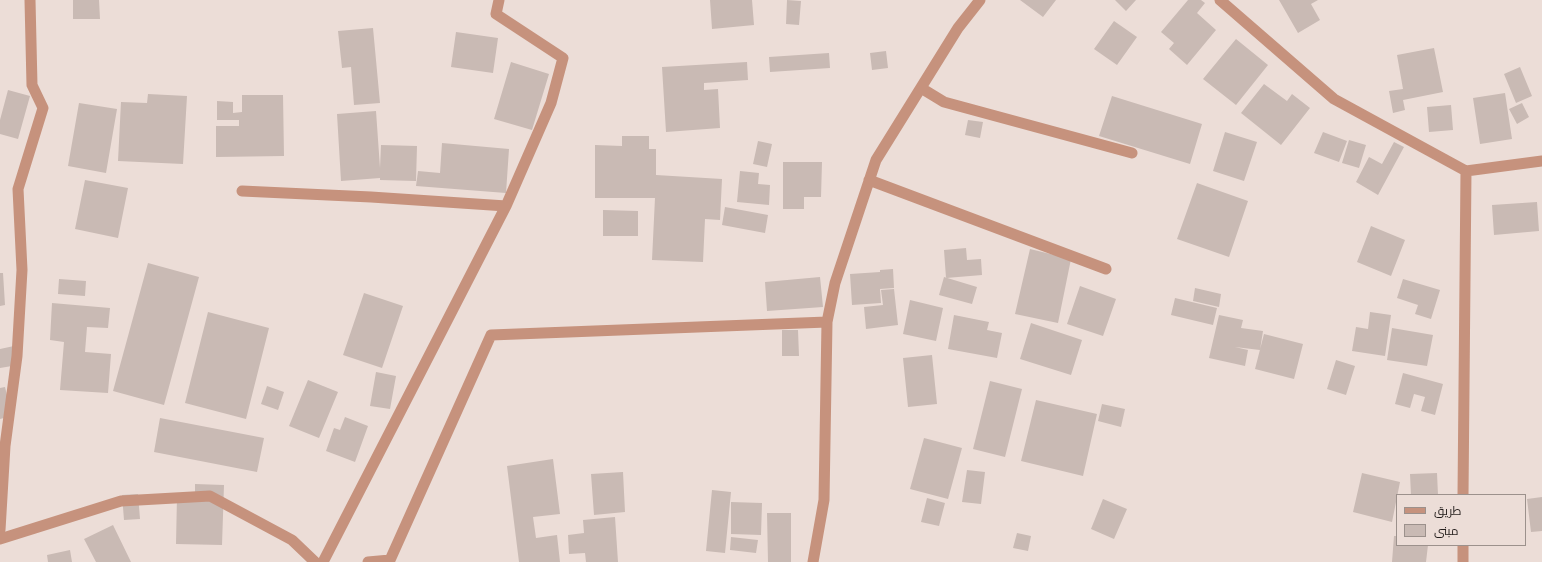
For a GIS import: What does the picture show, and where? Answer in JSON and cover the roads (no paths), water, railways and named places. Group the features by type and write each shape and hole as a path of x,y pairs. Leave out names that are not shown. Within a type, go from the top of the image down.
{"street":[{"path":"0,530 5,446 17,356 22,270 18,189 43,108 32,85 30,0"},
{"path":"323,562 506,206 551,103 563,58 496,14 499,0"},
{"path":"813,562 824,500 827,322 835,283 876,160 958,28 980,0"},
{"path":"1220,0 1334,99 1466,171 1542,161"},
{"path":"921,88 944,102 1132,152"},
{"path":"1463,494 1466,171"},
{"path":"869,180 1106,269"},
{"path":"242,192 371,197 506,206"},
{"path":"368,562 390,560 491,335 827,322"},
{"path":"0,539 121,501 210,496 292,540 315,562"},
{"path":"1462,562 1463,546"}]}
